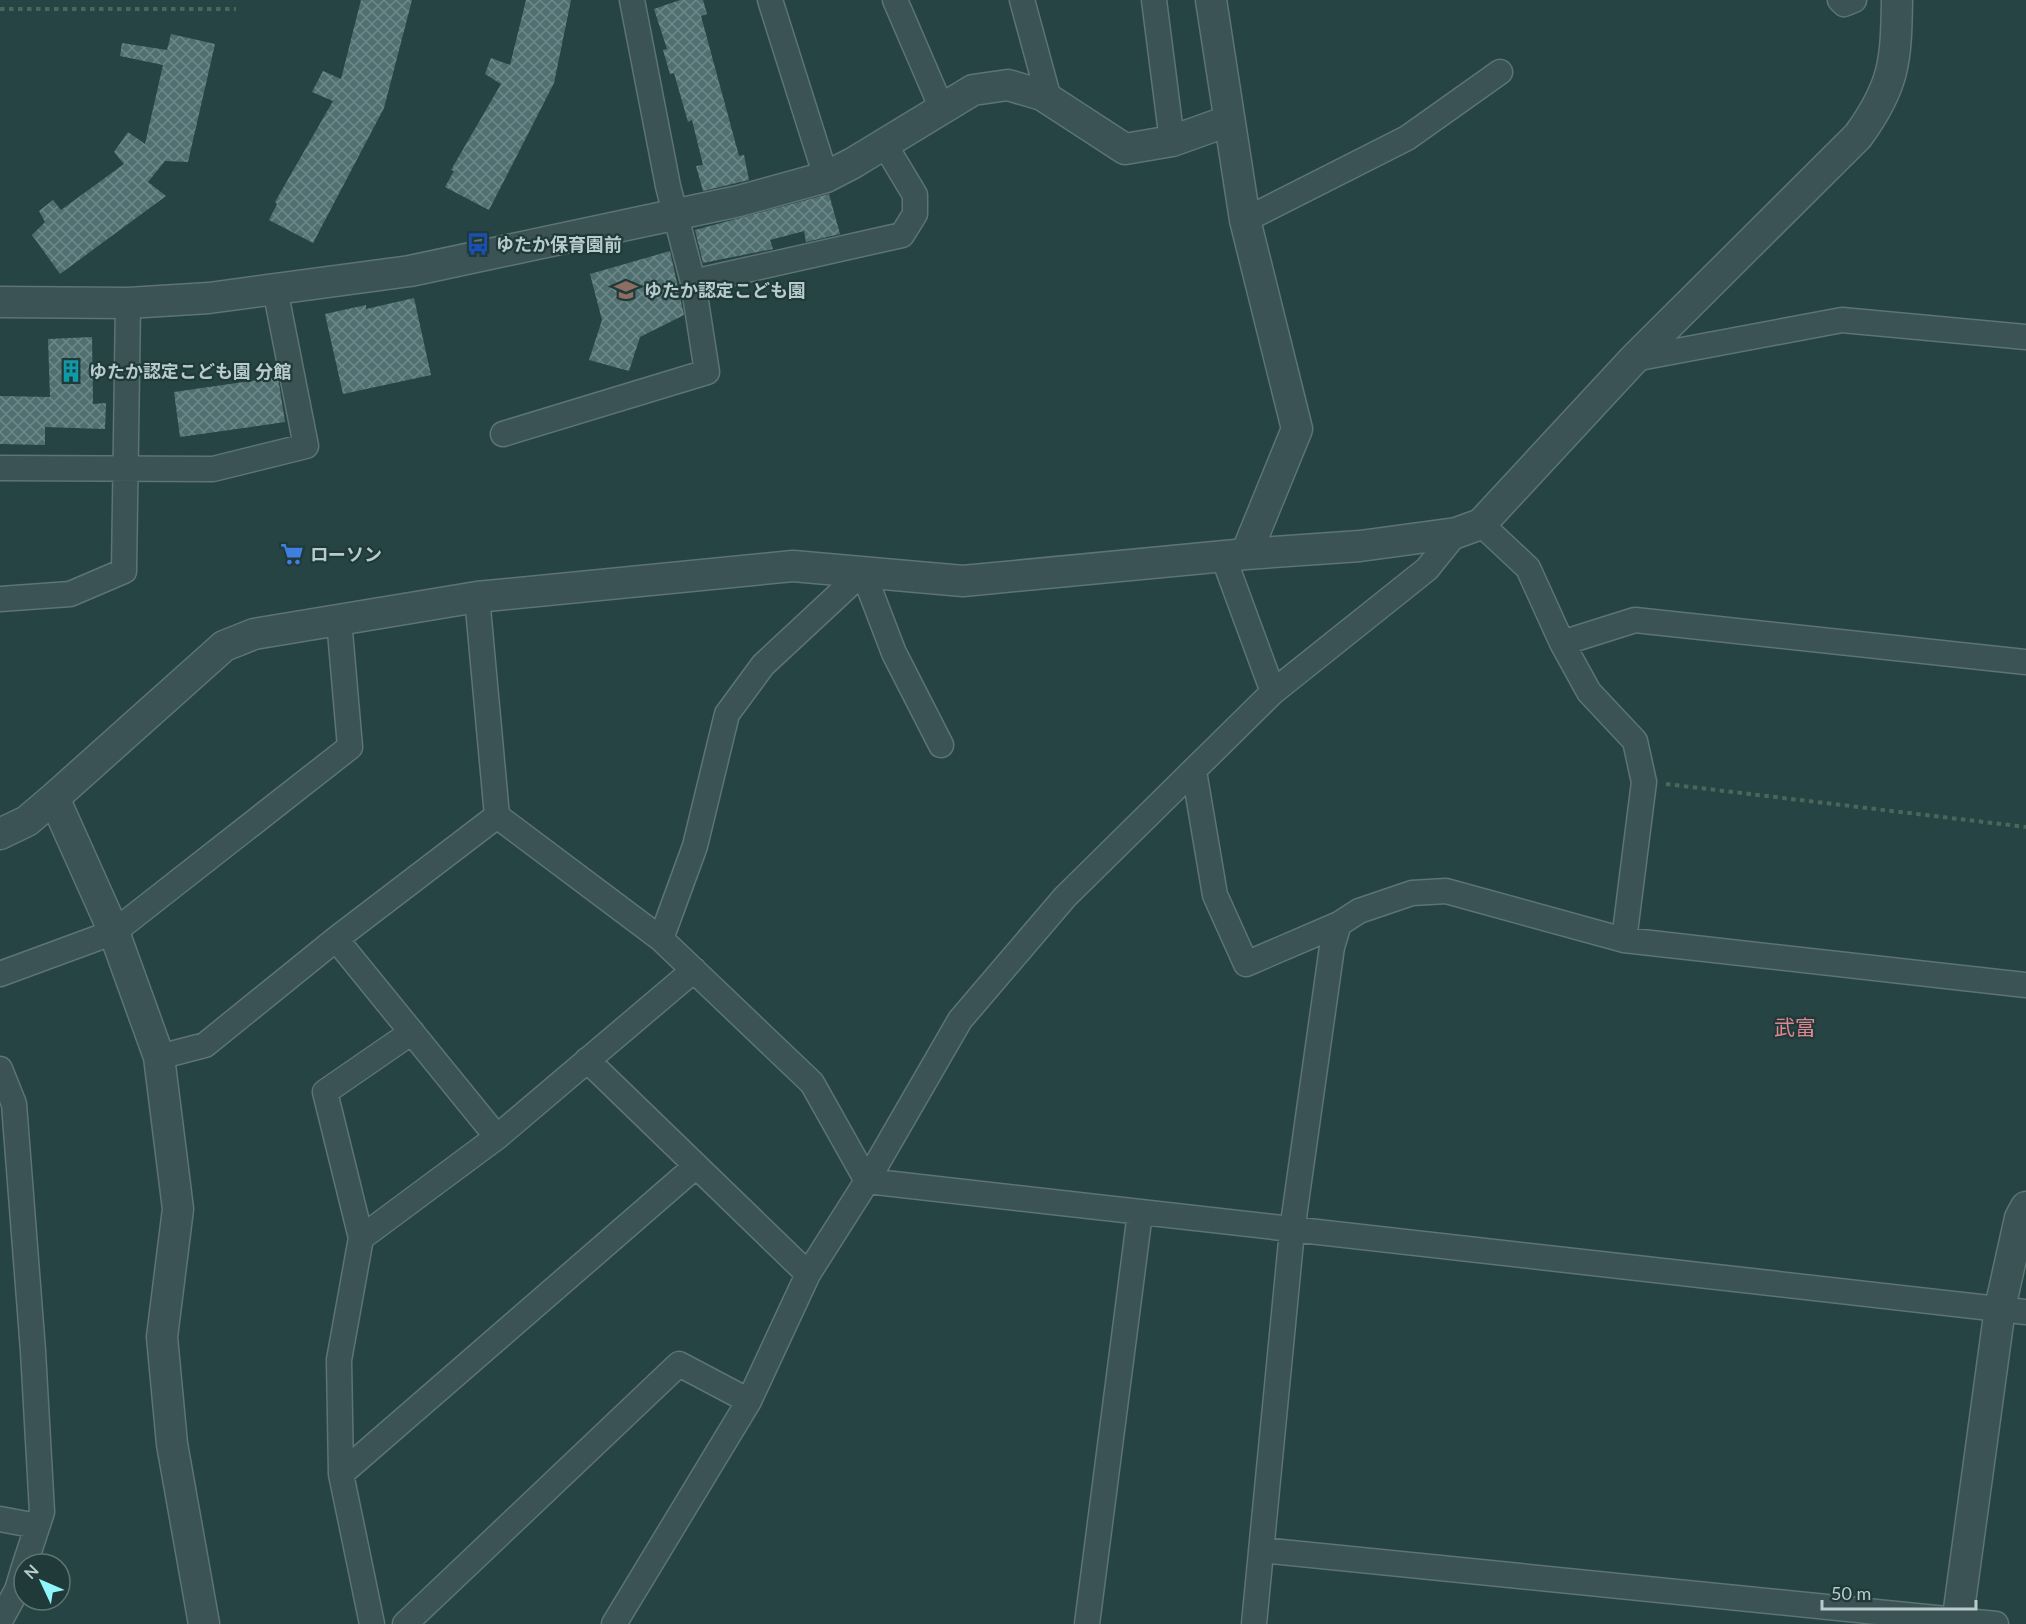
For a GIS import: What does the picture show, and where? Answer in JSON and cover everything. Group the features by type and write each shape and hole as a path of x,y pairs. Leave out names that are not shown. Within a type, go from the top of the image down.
{"street":[{"path":"503,434 707,372 693,282 677,213 668,186 632,0"},
{"path":"770,0 825,177"},
{"path":"895,0 942,110"},
{"path":"1022,0 1048,99"},
{"path":"1154,0 1172,141"},
{"path":"1211,0 1228,122 1245,220 1297,429 1235,555 1274,692"},
{"path":"1840,0 1844,4 1854,0"},
{"path":"614,1624 749,1401 808,1274 867,1181 960,1020 1065,897 1274,692 1427,569 1858,136 1879,107 1893,70 1897,0"},
{"path":"1245,220 1407,138 1500,72"},
{"path":"0,302 128,303 209,298 410,271 739,201 825,177 885,145 974,90 1008,85 1048,99 1125,149 1172,141 1228,122"},
{"path":"693,282 902,235 915,214 915,195 885,145"},
{"path":"0,468 213,468 306,446 275,289"},
{"path":"0,599 70,594 124,571 128,303"},
{"path":"1634,359 1842,320 2026,337"},
{"path":"0,834 27,821 224,646 254,634 477,597 793,566 963,581 1235,555 1360,546 1468,529 1528,568 1562,643 1589,692 1635,741 1644,782 1624,940"},
{"path":"863,572 894,653 941,745"},
{"path":"661,939 695,846 727,714 763,665 863,572"},
{"path":"477,597 497,816 661,939 812,1083 867,1181"},
{"path":"0,974 114,932 350,747 339,620"},
{"path":"1562,643 1635,620 2026,662"},
{"path":"1194,771 1215,895 1246,964 1340,924 1359,910 1412,893 1446,891 1624,940 2026,985"},
{"path":"54,798 114,932 159,1057 178,1209 162,1337 172,1444 204,1624"},
{"path":"159,1057 204,1045 336,939 497,816"},
{"path":"1254,1624 1292,1231 1332,947 1340,924"},
{"path":"336,939 496,1137"},
{"path":"361,1238 496,1137 694,970"},
{"path":"372,1624 341,1474 339,1360 361,1238 326,1092 412,1032"},
{"path":"587,1060 808,1274"},
{"path":"0,1069 14,1104 42,1500 42,1512 28,1552"},
{"path":"341,1474 696,1166"},
{"path":"867,1181 1292,1231 2013,1310"},
{"path":"1958,1621 2013,1310 2020,1218 2026,1207"},
{"path":"1087,1624 1140,1213"},
{"path":"405,1624 679,1364 749,1401"},
{"path":"0,1519 37,1526"},
{"path":"1261,1550 1996,1624"},
{"path":"0,1621 12,1599"}],"path":[{"path":"0,9 236,9"},
{"path":"1644,782 2026,826"}],"building":[{"path":"361,0 412,0 384,108 313,243 269,220 277,204 275,202 333,101 312,92 323,71 341,79"},
{"path":"526,0 571,0 554,83 489,210 445,187 454,171 451,170 501,84 485,74 491,58 510,65"},
{"path":"680,0 703,0 707,14 701,16 739,156 744,155 749,180 703,191 696,166 703,165 692,120 688,122 674,73 670,74 663,50 667,49 654,9"},
{"path":"171,34 215,44 188,162 165,161 148,182 166,196 60,274 32,235 45,222 39,211 53,200 61,210 124,164 114,152 128,132 145,144 163,65 120,56 122,43 167,50"},
{"path":"829,194 840,234 806,242 804,231 770,240 773,249 703,263 695,230"},
{"path":"670,251 684,315 640,337 629,371 589,360 602,320 590,274"},
{"path":"414,298 431,375 343,394 325,314 366,305 366,309"},
{"name":"ゆたか認定こども園 分館","path":"92,337 93,404 106,403 105,429 45,427 45,445 0,444 0,396 50,397 48,339"},
{"path":"278,377 285,422 180,437 174,392"}],"place":[{"name":"ゆたか保育園前","path":"478,244"},
{"name":"ゆたか認定こども園","path":"626,290"},
{"name":"ゆたか認定こども園 分館","path":"71,371"},
{"name":"ローソン","path":"292,554"}],"district":[{"name":"武富","path":"1795,1026"}]}
